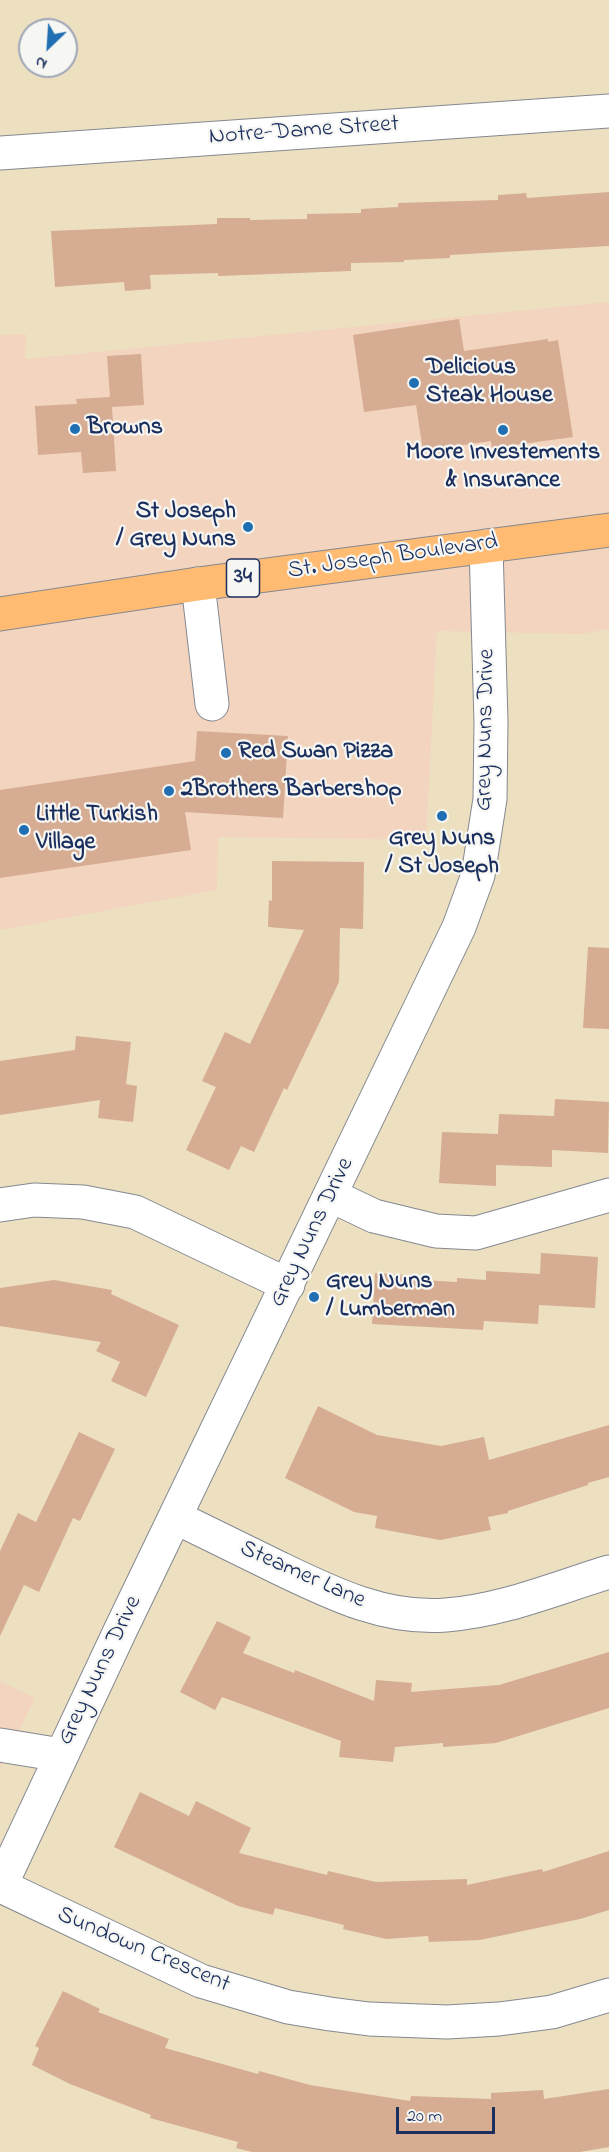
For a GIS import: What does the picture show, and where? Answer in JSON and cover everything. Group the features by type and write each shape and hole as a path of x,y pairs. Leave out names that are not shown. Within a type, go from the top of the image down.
{"main road":[{"name":"St. Joseph Boulevard","path":"0,614 198,584 609,530"}],"street":[{"name":"Notre-Dame Street","path":"0,153 609,111"},
{"name":"Grey Nuns Drive","path":"0,1886 175,1516 433,984 459,927 478,875 490,799 491,722 486,546"},
{"path":"198,584 212,704"},
{"path":"330,1195 374,1216 436,1231 476,1233 609,1195"},
{"path":"0,1205 33,1200 83,1202 135,1212 288,1285"},
{"name":"Steamer Lane","path":"175,1516 329,1592 369,1606 406,1614 445,1615 486,1609 609,1572"},
{"path":"0,1745 61,1755"},
{"name":"Sundown Crescent","path":"0,1886 201,1981 288,2007 369,2019 447,2022 499,2019 552,2012 609,1995"}],"shaded area":[{"path":"609,302 609,629 581,634 437,631 426,840 218,837 217,890 0,930 0,335 26,334 25,359"},
{"path":"0,1681 35,1698 0,1769"}],"building":[{"path":"609,192 609,246 450,255 450,258 404,260 404,262 351,263 351,271 218,276 218,273 150,275 151,289 125,291 124,282 55,287 51,231 217,224 217,218 307,219 307,214 361,213 361,209 398,207 398,203 498,200 498,195 526,193 527,198"},
{"path":"459,319 464,351 548,339 548,342 558,340 573,437 492,448 491,441 423,451 416,405 364,412 353,335"},
{"name":"Browns","path":"141,354 144,405 112,407 116,471 83,473 81,452 38,455 35,406 77,404 76,399 110,397 107,356"},
{"path":"197,731 288,736 283,818 185,812 191,850 0,878 0,790 195,761"},
{"path":"272,861 364,862 363,929 340,928 339,982 254,1152 241,1146 229,1170 186,1150 216,1087 202,1081 225,1032 250,1044 304,930 268,927 269,900 272,901"},
{"path":"588,947 609,948 609,1029 583,1028"},
{"path":"76,1036 131,1042 126,1084 137,1086 133,1122 98,1118 100,1100 0,1115 0,1061 75,1050"},
{"path":"555,1099 609,1102 608,1153 552,1150 552,1167 496,1165 496,1186 439,1183 442,1132 498,1134 499,1114 554,1116"},
{"path":"541,1253 598,1257 595,1308 539,1305 538,1324 484,1321 483,1330 372,1324 375,1273 405,1275 404,1279 457,1282 457,1278 486,1280 486,1271 540,1274"},
{"path":"54,1280 112,1290 111,1294 179,1325 146,1397 111,1381 120,1362 96,1351 101,1342 0,1326 0,1288"},
{"path":"318,1406 377,1435 441,1446 484,1437 489,1460 609,1425 609,1477 508,1511 508,1513 488,1517 491,1530 440,1540 375,1528 377,1516 354,1512 285,1478"},
{"path":"79,1432 115,1449 80,1521 73,1518 39,1592 24,1585 0,1636 0,1551 18,1513 36,1522"},
{"path":"217,1621 251,1637 243,1653 294,1673 295,1670 374,1701 376,1680 412,1683 411,1692 499,1685 609,1652 609,1708 496,1743 443,1747 443,1743 395,1747 393,1762 339,1757 341,1741 222,1697 215,1710 180,1692"},
{"path":"140,1792 189,1816 196,1801 251,1828 239,1853 327,1875 328,1871 376,1882 467,1879 467,1885 542,1869 543,1872 609,1851 609,1910 580,1919 480,1940 429,1942 428,1936 386,1939 343,1929 344,1925 275,1908 273,1915 238,1906 114,1847"},
{"path":"63,1991 100,2009 98,2012 169,2039 165,2048 258,2074 259,2071 310,2085 410,2101 411,2096 491,2099 491,2093 543,2090 544,2099 609,2089 609,2147 580,2152 252,2152 236,2148 238,2142 150,2118 151,2115 70,2084 32,2065 39,2048 35,2046"}],"place":[{"name":"Delicious Steak House","path":"414,383"},
{"name":"Browns","path":"75,429"},
{"name":"Moore Investements & Insurance","path":"503,430"},
{"name":"St Joseph / Grey Nuns","path":"248,527"},
{"name":"Red Swan Pizza","path":"226,753"},
{"name":"2Brothers Barbershop","path":"169,791"},
{"name":"Grey Nuns / St Joseph","path":"442,816"},
{"name":"Little Turkish Village","path":"24,830"},
{"name":"Grey Nuns / Lumberman","path":"314,1297"}]}
